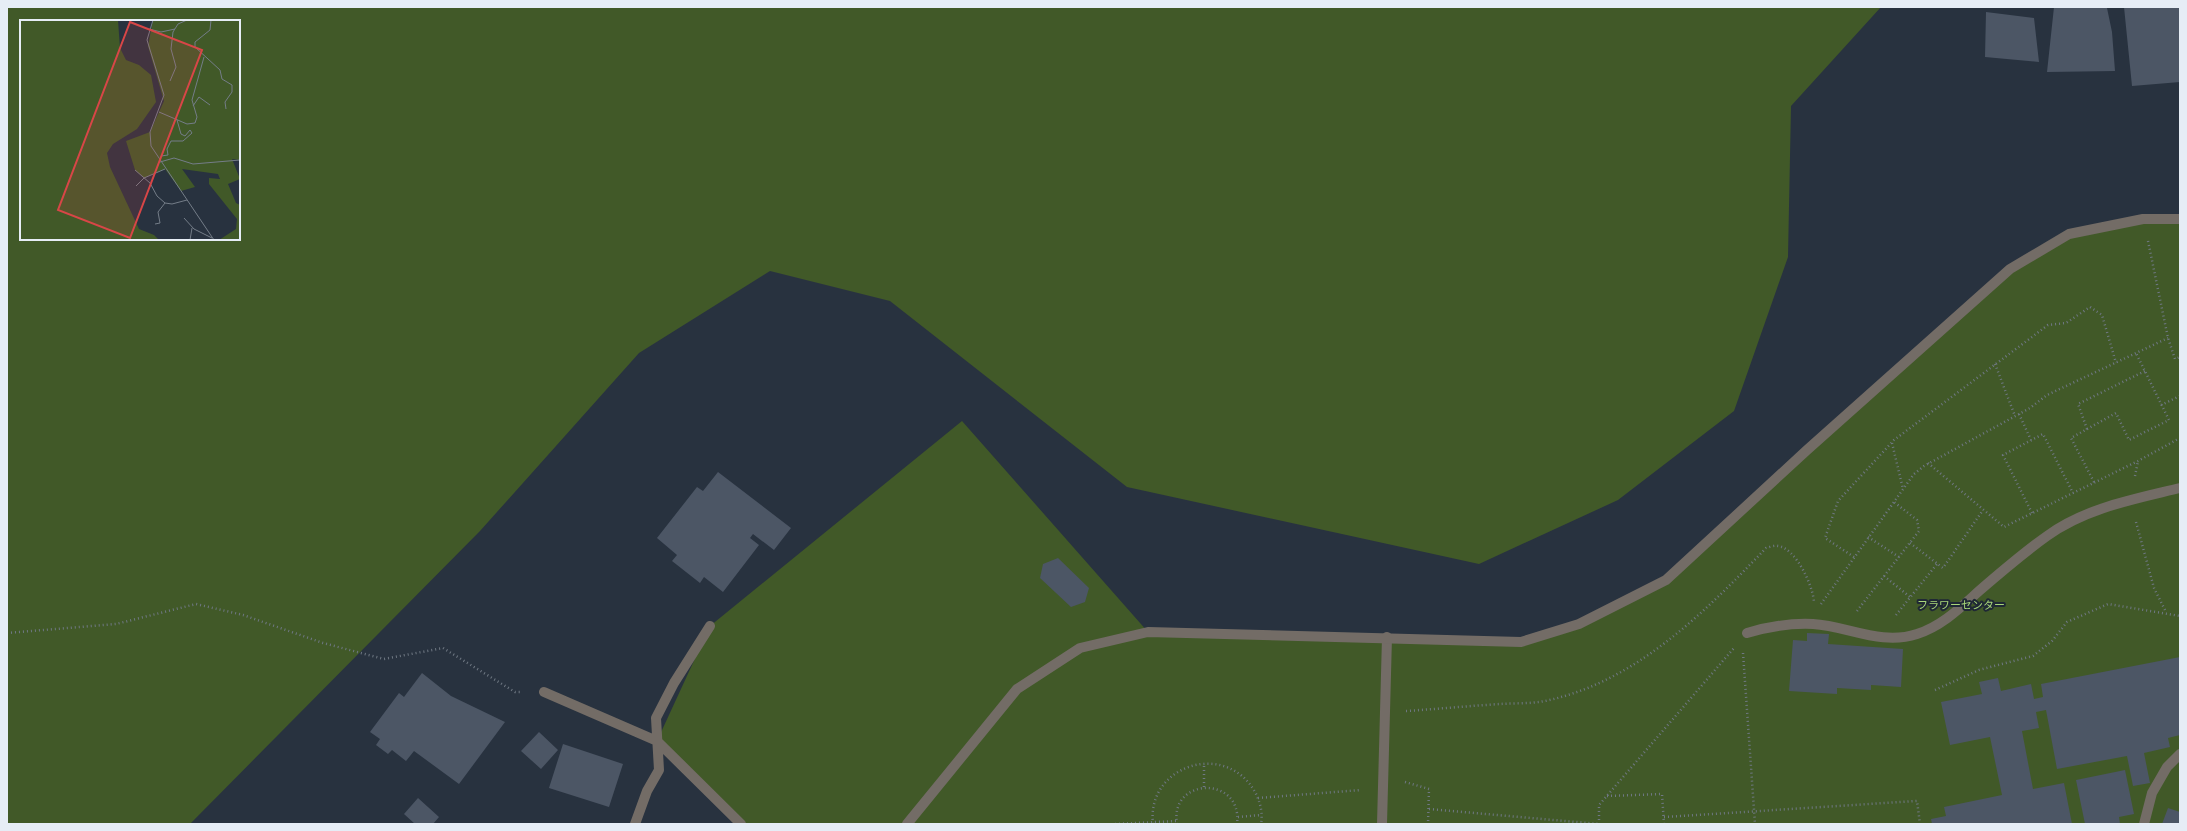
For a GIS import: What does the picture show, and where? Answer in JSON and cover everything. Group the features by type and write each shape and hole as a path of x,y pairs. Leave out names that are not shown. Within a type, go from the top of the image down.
{"street":[{"path":"907,824 1017,688 1080,648 1148,632 1387,637 1521,642 1579,624 1666,580 1818,440 2010,269 2069,234 2143,220 2180,219"},
{"path":"1744,636 1761,629 1813,619 1843,629 1896,639 1928,630 1951,616 2022,554 2072,520 2130,501 2180,488"},
{"path":"635,824 647,790 659,770 656,718 674,683 710,626"},
{"path":"1382,824 1387,637"},
{"path":"544,692 657,741 741,824"},
{"path":"2144,824 2152,793 2167,767 2180,754"}],"path":[{"path":"2143,220 2168,338 2176,359 2180,358"},
{"path":"1854,557 1825,538 1838,501 1892,442 1995,364 2048,325 2066,323 2090,307 2102,315 2116,362"},
{"path":"1813,619 1854,557 1914,474 1928,463 2019,414 2047,395 2168,338"},
{"path":"2094,482 2070,438 2116,413 2129,440 2169,420 2136,353"},
{"path":"1995,364 2015,416"},
{"path":"2087,428 2078,404 2145,371"},
{"path":"2161,405 2180,396"},
{"path":"2019,414 2031,440"},
{"path":"2032,513 2003,455 2043,434 2073,493"},
{"path":"1928,463 2004,527 2138,461 2180,438"},
{"path":"1892,442 1903,489"},
{"path":"2138,461 2130,501 2154,588 2166,612"},
{"path":"1843,629 1918,531 1916,520 1894,502"},
{"path":"1910,542 1943,568 1983,510"},
{"path":"1868,537 1899,557"},
{"path":"1385,712 1543,701 1571,694 1612,678 1668,641 1716,598 1766,548 1778,545 1788,549 1795,558 1808,582 1814,599 1813,619"},
{"path":"1875,636 1886,628 1937,564"},
{"path":"1884,576 1910,597"},
{"path":"7,634 116,624 196,604 243,615 323,643 384,659 443,648 515,692 544,692"},
{"path":"1935,690 1979,670 2033,656 2052,641 2067,622 2108,604 2166,612 2180,616"},
{"path":"1429,809 1599,824 1599,805 1744,636"},
{"path":"1744,636 1755,824"},
{"path":"1204,763 1204,787"},
{"path":"1153,823 1154,804 1165,784 1172,775 1182,769 1204,763 1215,764 1237,772 1253,788 1258,798 1261,824"},
{"path":"1383,776 1429,790 1428,824"},
{"path":"1115,824 1177,822 1178,810 1183,798 1193,791 1204,787 1218,789 1228,796 1236,807 1238,817 1237,824"},
{"path":"1258,798 1383,788"},
{"path":"1606,796 1662,794 1664,824"},
{"path":"1664,817 1917,801 1920,824"},
{"path":"1238,817 1261,815"}],"green space":[{"path":"7,7 1881,7 1791,106 1788,257 1734,411 1618,500 1479,564 1127,487 890,301 770,271 639,353 480,531 190,824 7,824"},
{"name":"フラワーセンター","path":"2143,219 2180,219 2180,824 741,824 657,741 710,626 962,421 1148,632 1521,642 1579,624 1666,580 2010,269 2069,234"}],"building":[{"path":"2054,7 2107,8 2112,32 2115,71 2047,72"},
{"path":"2124,7 2180,7 2180,82 2132,86"},
{"path":"1986,12 2034,18 2039,62 1985,57"},
{"path":"718,472 791,528 774,550 753,534 750,538 759,545 723,592 704,577 700,583 672,561 677,555 657,538 697,487 703,491"},
{"path":"1058,558 1089,588 1085,602 1071,607 1040,578 1043,564"},
{"path":"1807,633 1829,634 1828,644 1903,649 1901,687 1871,685 1871,690 1837,688 1837,694 1789,691 1793,640 1807,641"},
{"path":"2180,657 2180,735 2168,738 2170,747 2144,753 2150,783 2133,786 2127,756 2057,769 2046,710 2036,712 2039,728 2022,731 2033,789 2064,783 2072,824 1932,824 1931,819 1946,816 1944,807 2002,795 1990,737 1950,745 1941,702 1982,694 1979,682 1998,678 2001,691 2031,684 2034,699 2043,697 2041,684"},
{"path":"422,673 451,696 505,722 459,784 414,751 406,761 392,750 388,754 376,745 380,739 370,732 399,693 404,697"},
{"path":"539,732 558,750 541,769 521,751"},
{"path":"563,744 623,764 609,807 549,788"},
{"path":"2125,770 2134,814 2119,817 2120,824 2085,824 2076,780"},
{"path":"418,798 439,817 433,824 415,824 404,814"},
{"path":"2168,808 2180,812 2180,824 2162,824"}]}
